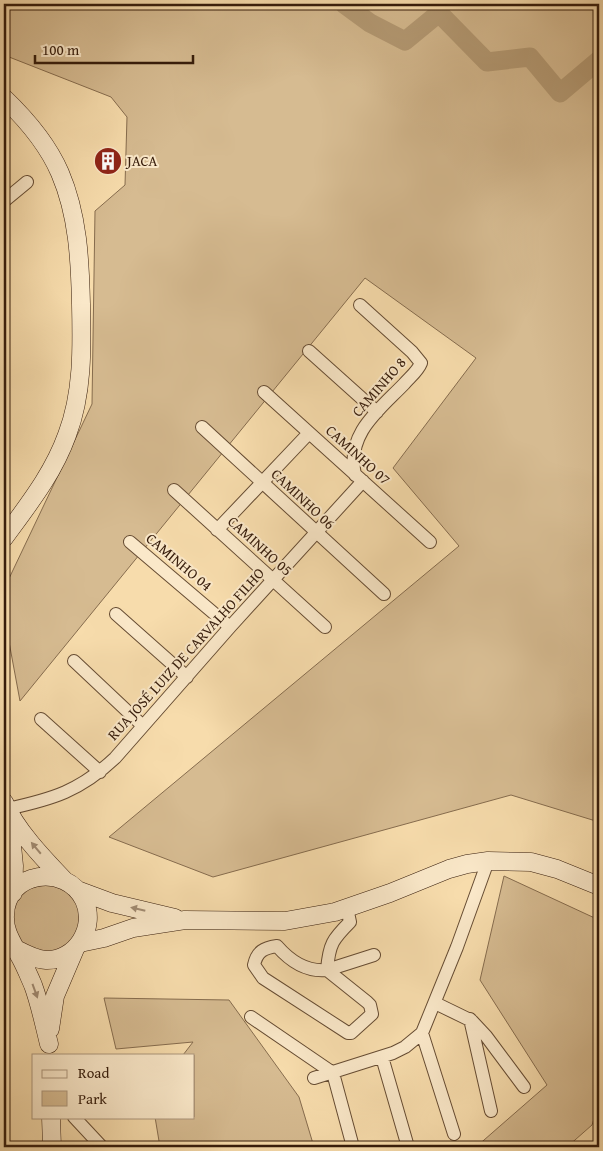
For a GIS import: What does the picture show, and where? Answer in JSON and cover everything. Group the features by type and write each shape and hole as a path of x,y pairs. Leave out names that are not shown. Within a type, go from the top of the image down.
{"main road":[{"path":"4,98 52,156 68,194 74,217 79,257 82,345 78,390 68,434 48,476 4,538"},
{"path":"7,809 85,902 88,916 87,930 77,946 55,996 49,1049"},
{"path":"7,809 14,866 5,913 9,945 20,956 33,987 49,1049"},
{"path":"9,945 29,956 45,960 61,957 77,946 133,928 185,920 285,921 335,912 390,894 449,869 488,861 531,862 557,869 599,886"},
{"path":"8,897 26,882 42,876 53,876 112,903 185,920"},
{"path":"51,1118 52,1147"}],"street":[{"path":"4,201 27,182"},
{"name":"CAMINHO 8","path":"359,478 353,464 355,444 366,424 420,365 420,361 412,352 360,305"},
{"path":"309,351 377,412"},
{"name":"CAMINHO 07","path":"264,392 430,542"},
{"name":"CAMINHO 06","path":"202,427 384,594"},
{"path":"217,530 309,433"},
{"name":"RUA JOSÉ LUIZ DE CARVALHO FILHO","path":"7,809 65,793 91,779 115,758 230,626 316,533 359,478"},
{"name":"CAMINHO 05","path":"174,490 325,627"},
{"name":"CAMINHO 04","path":"130,542 230,626"},
{"path":"116,614 187,677"},
{"path":"74,661 143,726"},
{"path":"41,719 100,772"},
{"path":"314,1078 382,1057 406,1047 422,1033 457,947 488,861"},
{"path":"327,970 328,952 335,937 350,922 347,908"},
{"path":"327,970 370,1005 372,1014 351,1033 348,1033 264,978 254,965 256,957 264,948 277,946 288,957 302,966 314,969 327,970 374,955"},
{"path":"435,1003 470,1019 486,1036 524,1087"},
{"path":"251,1017 333,1073 353,1147"},
{"path":"470,1019 492,1111"},
{"path":"422,1033 454,1134"},
{"path":"382,1057 408,1147"},
{"path":"75,1118 102,1147"}],"green space":[{"path":"4,4 599,4 599,822 511,795 213,877 109,837 459,546 393,468 476,358 365,278 20,701 4,615 4,589 92,404 95,211 125,185 127,117 111,97 4,55"},
{"path":"504,876 599,920 599,1104 592,1125 567,1147 476,1147 547,1085 480,980"},
{"path":"51,885 70,894 78,905 77,939 56,955 30,952 12,933 14,904 24,891 34,887"},
{"path":"104,998 229,1000 299,1097 314,1147 160,1147 155,1118 195,1118 195,1054 184,1054 193,1042 116,1049"}],"waterway":[{"path":"344,4 370,23 405,41 439,13 487,62 530,57 560,93 599,60"}],"place":[{"name":"JACA","path":"108,161"}]}
